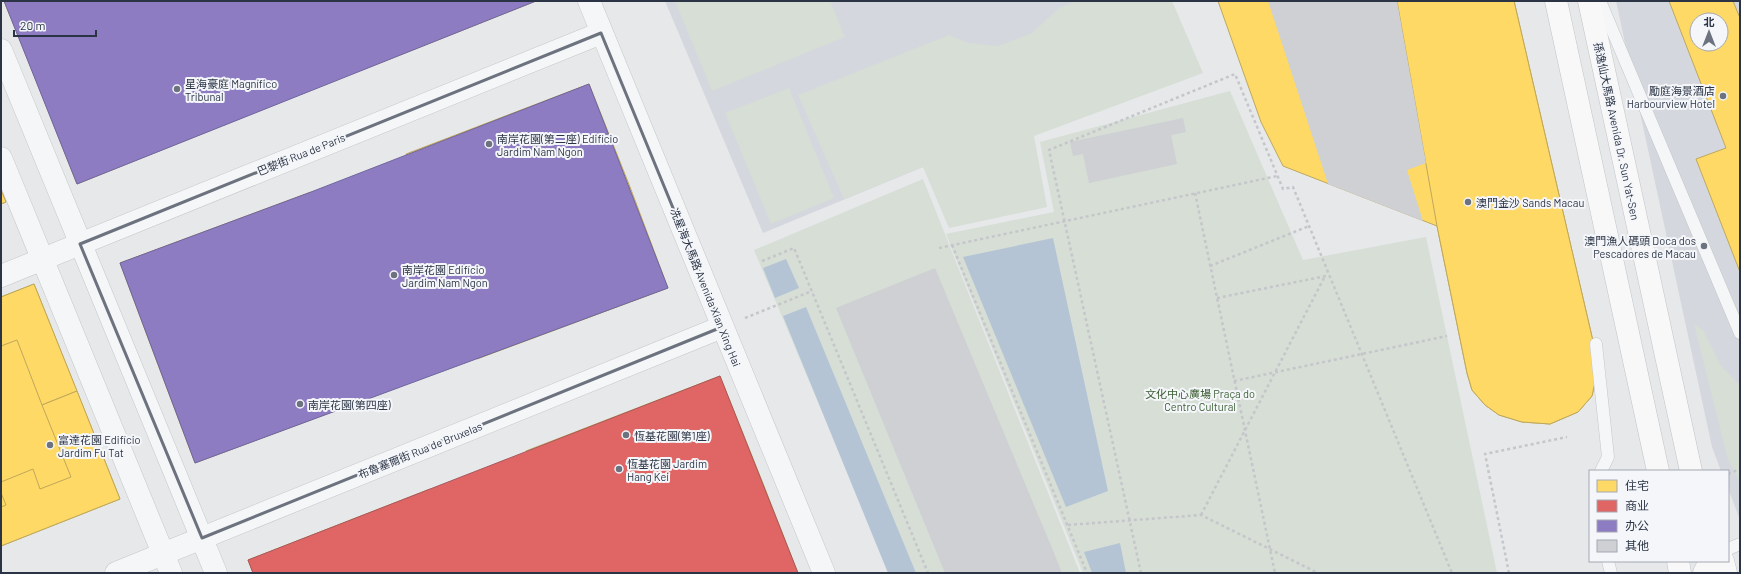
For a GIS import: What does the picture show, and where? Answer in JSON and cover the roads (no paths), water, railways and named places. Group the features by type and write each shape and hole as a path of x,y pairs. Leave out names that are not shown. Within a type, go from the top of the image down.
{"main road":[{"path":"1556,1 1658,470"},
{"name":"孫逸仙大馬路 Avenida Dr. Sun Yat-Sen","path":"1589,1 1691,470"},
{"path":"1678,562 1680,573"},
{"path":"1704,573 1710,562"},
{"path":"1723,562 1726,573"}],"street":[{"name":"冼星海大馬路 Avenida Xian Xing Hai","path":"589,1 824,573"},
{"name":"巴黎街 Rua de Paris","path":"1,276 601,32"},
{"path":"1,50 216,573"},
{"path":"1,158 168,563"},
{"name":"布魯塞爾街 Rua de Bruxelas","path":"116,573 168,563 202,538 722,327"}],"lane":[{"path":"1600,1 1740,333"},
{"path":"1596,344 1608,457 1602,470"},
{"path":"1729,549 1740,544"},
{"path":"1608,562 1611,573"}],"water":[{"path":"1053,238 1108,491 1066,507 963,257"},
{"path":"786,259 799,288 775,298 763,268"},
{"path":"806,307 916,573 888,573 783,316"},
{"path":"1120,543 1126,573 1092,573 1084,552"}],"place":[{"name":"星海豪庭 Magnífico Tribunal","path":"177,89"},
{"name":"勵庭海景酒店 Harbourview Hotel","path":"1723,96"},
{"name":"南岸花園(第二座) Edifício Jardim Nam Ngon","path":"489,144"},
{"name":"澳門金沙 Sands Macau","path":"1468,202"},
{"name":"澳門漁人碼頭 Doca dos Pescadores de Macau","path":"1704,246"},
{"name":"南岸花園 Edifício Jardim Nam Ngon","path":"394,275"},
{"name":"南岸花園(第四座)","path":"300,404"},
{"name":"恆基花園(第1座)","path":"626,435"},
{"name":"富達花園 Edifício Jardim Fu Tat","path":"50,445"},
{"name":"恆基花園 Jardim Hang Kei","path":"619,469"}],"park label":[{"name":"文化中心廣場 Praça do Centro Cultural","path":"1200,399"}]}
